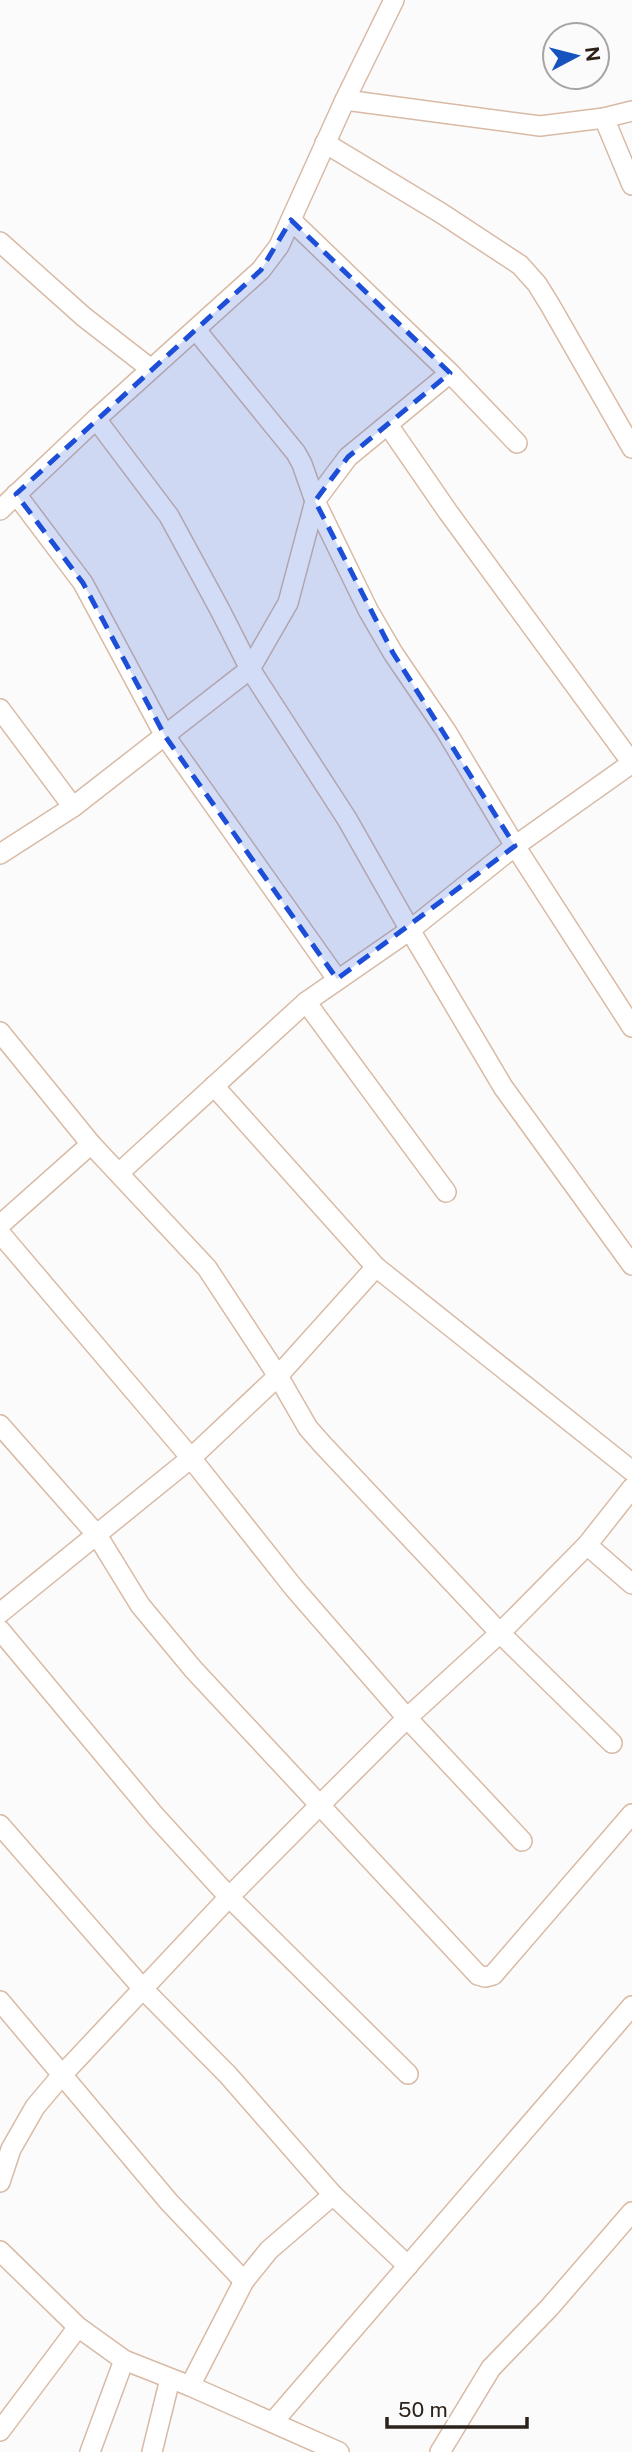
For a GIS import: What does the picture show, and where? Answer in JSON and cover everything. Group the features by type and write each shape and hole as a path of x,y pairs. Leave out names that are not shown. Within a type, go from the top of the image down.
{"street":[{"path":"0,510 261,270 279,246 394,0"},
{"path":"345,100 540,126 604,118 632,111"},
{"path":"604,118 632,185"},
{"path":"326,144 441,213 520,265 537,284 550,305 632,447"},
{"path":"291,220 450,373 517,443"},
{"path":"0,242 84,317 151,369"},
{"path":"196,330 296,453 315,501 368,610 393,653 446,731 514,846 632,1027"},
{"path":"0,854 74,807 250,669 288,603 315,501 348,457 450,373"},
{"path":"96,419 169,516 250,669 347,819 503,1087 632,1265"},
{"path":"118,1173 306,1002 410,930 514,846 632,763 448,512 388,425"},
{"path":"16,495 83,583 164,736 337,979"},
{"path":"0,709 74,807"},
{"path":"306,1002 446,1192"},
{"path":"0,1032 91,1144 206,1268 278,1376 308,1428 500,1633 611,1743"},
{"path":"214,1086 376,1267 632,1471"},
{"path":"0,1226 91,1144"},
{"path":"0,1233 191,1458 293,1588 407,1718 522,1841"},
{"path":"0,1613 191,1458 278,1376 376,1267"},
{"path":"1,1428 97,1535 141,1605 166,1638 478,1975 493,1975 632,1814"},
{"path":"0,2182 11,2149 34,2107 62,2075 229,1897 319,1806 407,1718 500,1633 587,1545 632,1488"},
{"path":"587,1545 632,1584"},
{"path":"0,1630 156,1817 229,1897 408,2074"},
{"path":"0,1825 144,1990 228,2075 333,2195 408,2266"},
{"path":"0,2001 169,2202 244,2281"},
{"path":"273,2423 632,2006"},
{"path":"190,2386 244,2281 269,2250 333,2195"},
{"path":"440,2452 491,2368 549,2308 632,2212"},
{"path":"0,2251 78,2327 124,2360 339,2452"},
{"path":"0,2431 78,2327"},
{"path":"90,2452 124,2360"},
{"path":"152,2452 170,2379"}],"highlighted area":[{"path":"291,220 450,373 348,457 315,501 393,653 515,846 337,979 165,736 83,583 16,494 261,270"}]}
